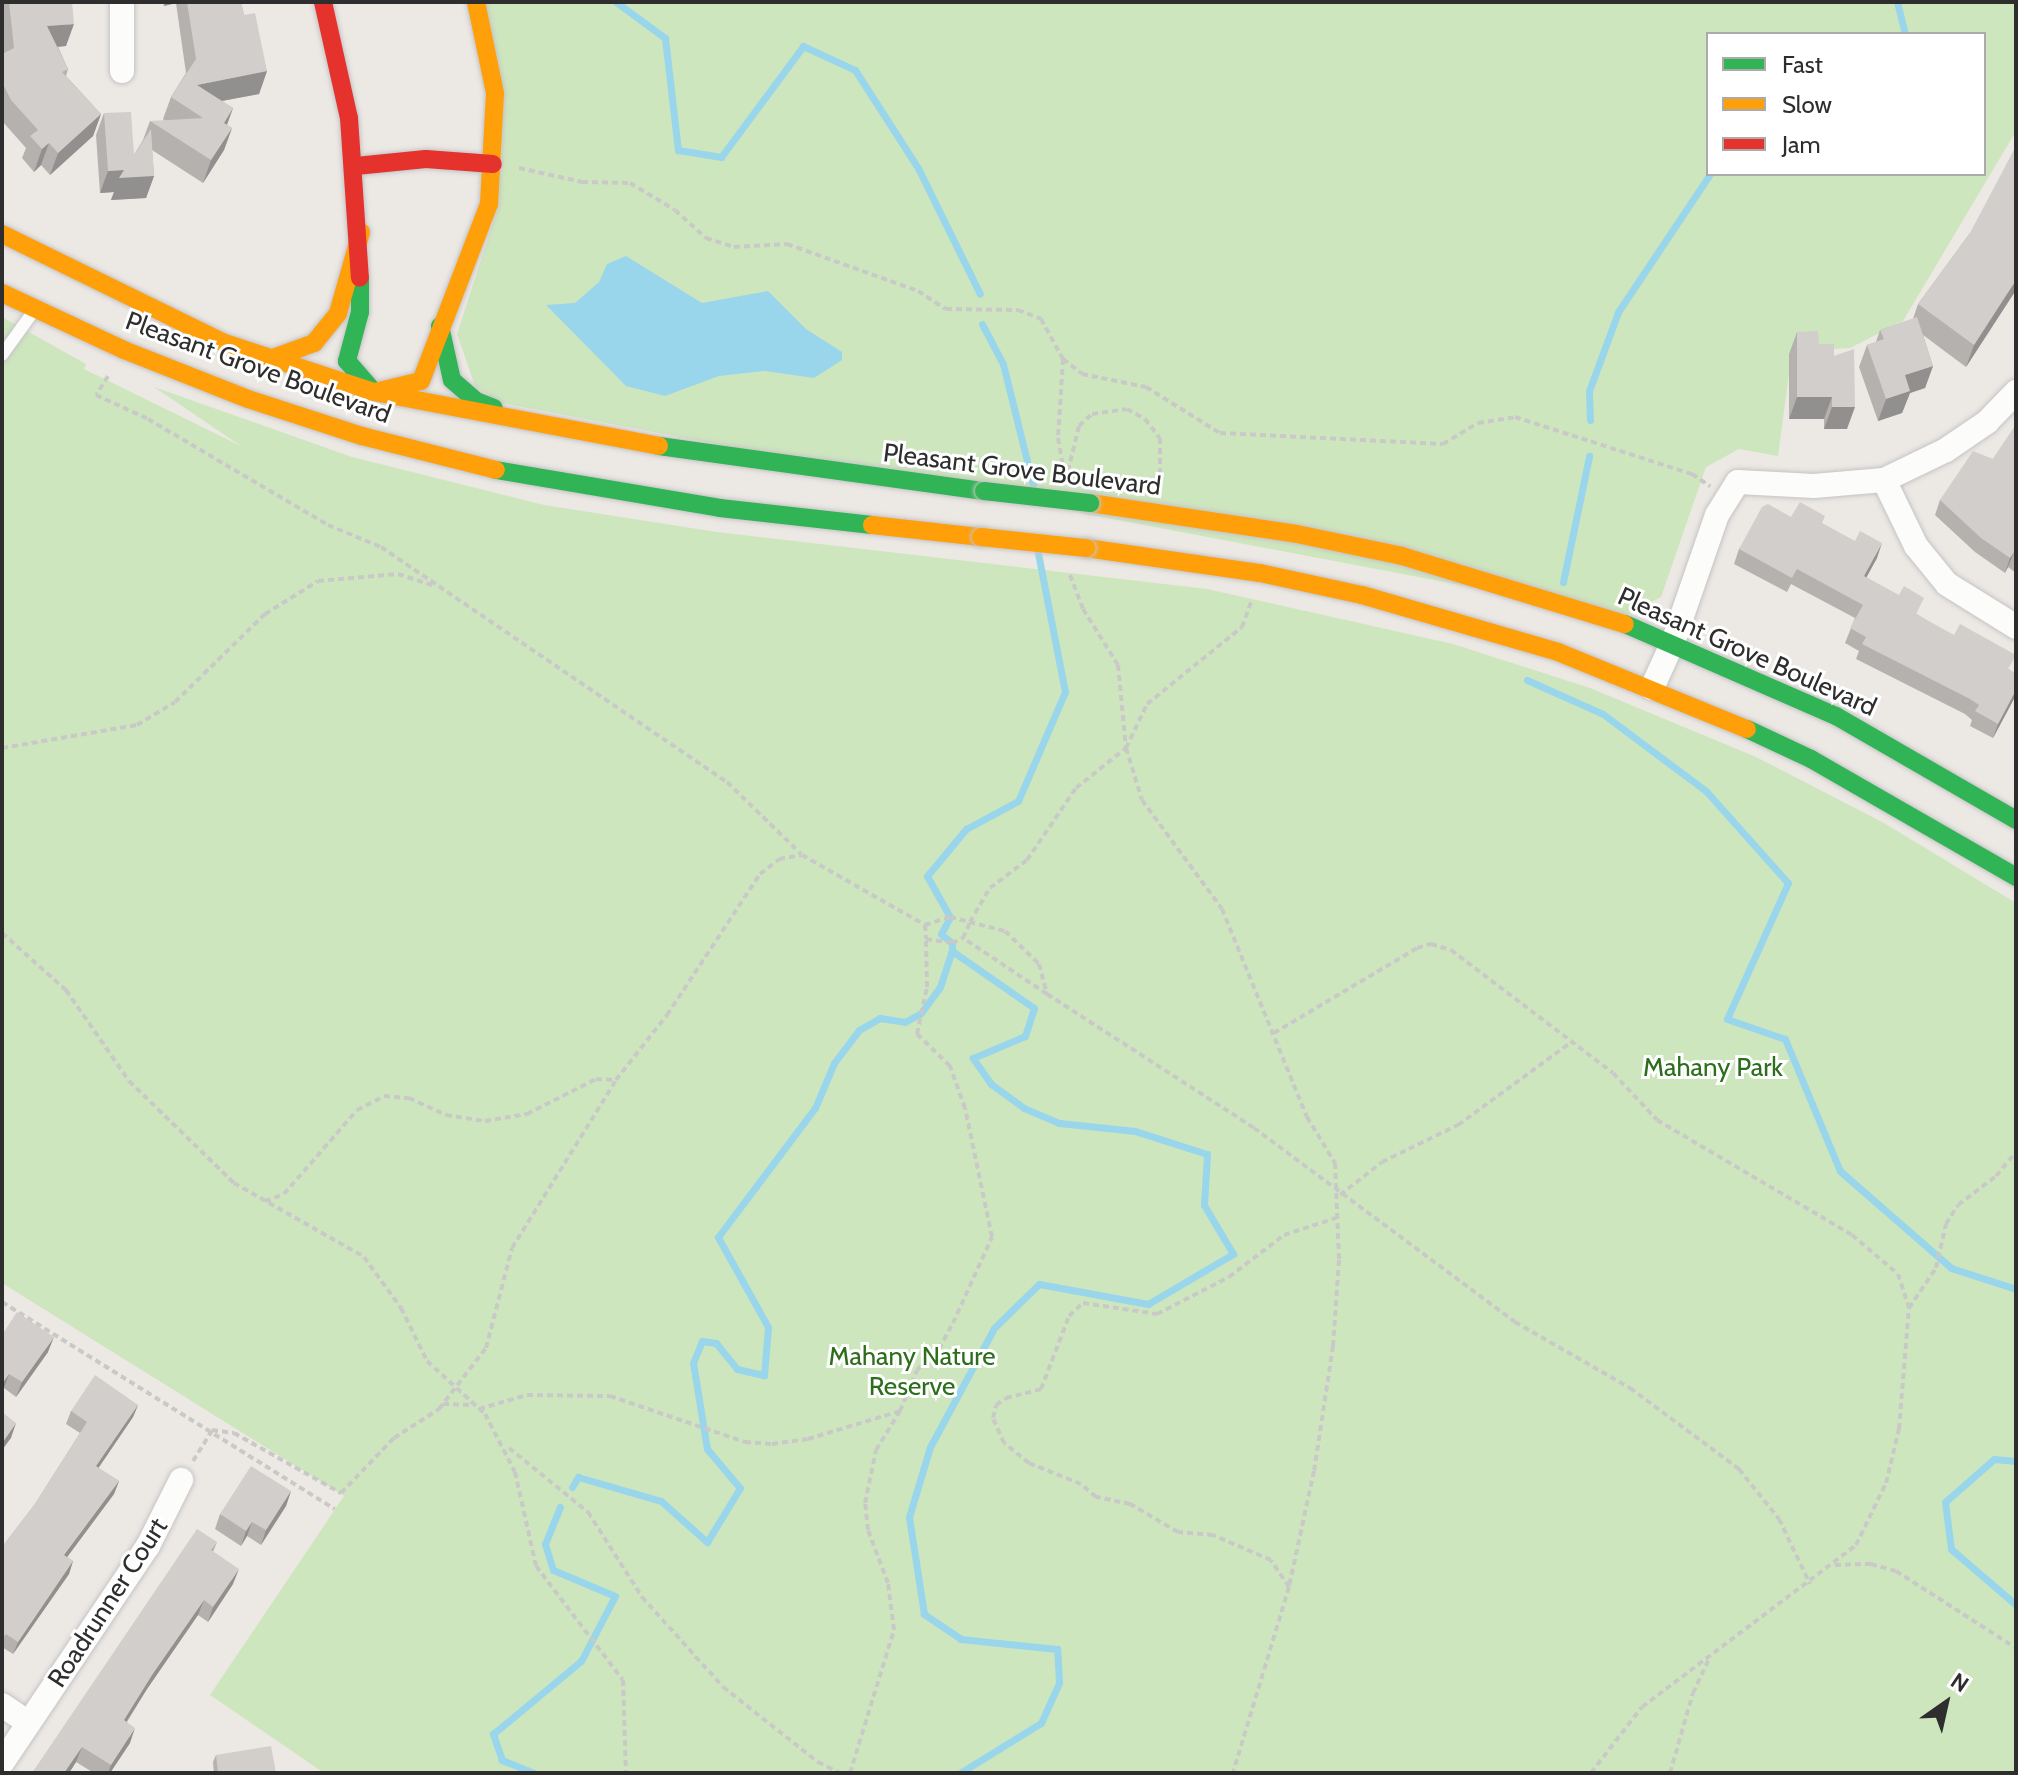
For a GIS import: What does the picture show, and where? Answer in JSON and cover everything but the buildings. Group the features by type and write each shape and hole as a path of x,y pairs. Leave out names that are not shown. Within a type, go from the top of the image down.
{"main road":[{"path":"323,2 356,166 361,232 360,312 347,361 368,414 421,381 489,204 495,93 476,2"},
{"path":"356,166 426,159 493,164"},
{"path":"273,358 314,343 338,313 361,232"},
{"name":"Pleasant Grove Boulevard","path":"2,234 222,342 273,358 368,414 561,431 887,482 1157,512 1402,556 1563,603 1673,642 1836,716 2016,820"},
{"name":"Pleasant Grove Boulevard","path":"2,293 124,350 368,414 549,482 1086,548 1260,573 1445,617 1652,688 1811,759 2016,877"},
{"path":"440,326 444,362 466,394 561,431"}],"street":[{"path":"122,2 122,71"},
{"path":"1652,688 1673,642 1717,515 1738,482 1814,486 1884,480 1946,450 1987,422 2016,392"},
{"path":"1884,480 1916,546 1947,584 2016,627"},
{"name":"Roadrunner Court","path":"2,1763 148,1546 181,1480"},
{"path":"2,1705 29,1723"}],"lane":[{"path":"2,355 35,309"}],"path":[{"path":"493,164 582,182 630,183 664,203 706,238 734,247 787,244 918,291 946,309 1018,310 1041,319 1063,359 1082,374 1146,387 1220,433 1443,444 1478,423 1515,417 1692,474 1728,498"},
{"path":"124,350 96,395 162,427 328,525 381,547 727,782 802,855 925,925 950,917 1005,931 1039,964 1047,994"},
{"path":"1063,359 1058,438 1066,482 1071,441 1079,426 1092,414 1127,409 1145,419 1160,438 1157,512"},
{"path":"1069,572 1071,585 1118,665 1126,748 1142,800 1222,909 1307,1117 1335,1163 1339,1196 1333,1346 1289,1587 1233,1773"},
{"path":"926,939 952,943 963,938 990,888 1027,860 1076,788 1126,748 1147,704 1242,627 1260,573"},
{"path":"2,748 137,725 175,702 265,614 318,581 413,575 449,594"},
{"path":"212,1430 258,1445 341,1493 394,1438 442,1405 486,1348 512,1248 616,1080 667,1015 760,874 779,859 802,855"},
{"path":"850,1773 896,1617 865,1503 876,1450 900,1411 917,1370 939,1349 992,1237 965,1108 950,1066 917,1034 927,987 925,925"},
{"path":"2,933 66,990 129,1081 234,1183 364,1257 401,1308 427,1361 455,1391 478,1407 506,1446 588,1512 642,1597 723,1687 818,1762 840,1773"},
{"path":"963,938 1254,1128 1339,1196 1515,1322 1630,1388 1739,1469 1779,1519 1810,1584"},
{"path":"1274,1033 1320,1009 1395,959 1431,944 1468,958 1570,1043 1613,1073 1672,1130 1852,1235 1898,1274 1909,1308 1899,1429 1886,1483 1856,1545 1810,1584 1642,1707 1591,1773"},
{"path":"1339,1196 1382,1162 1458,1125 1570,1043"},
{"path":"265,1201 284,1194 357,1110 384,1096 409,1098 446,1115 485,1121 527,1114 596,1079 616,1080"},
{"path":"1909,1308 1936,1268 1946,1224 1958,1205 1996,1176 2016,1152"},
{"path":"1289,1587 1271,1560 1213,1535 1178,1532 1130,1504 1096,1497 1081,1484 1029,1463 1004,1443 993,1418 996,1405 1006,1398 1041,1389 1069,1316 1083,1303 1157,1314 1229,1277 1284,1235 1337,1218"},
{"path":"2,1302 335,1509"},
{"path":"442,1405 457,1401 478,1407 527,1395 610,1396 745,1442 772,1444 808,1439 900,1411"},
{"path":"181,1480 212,1430"},
{"path":"506,1446 536,1566 623,1680 626,1773"},
{"path":"1833,1565 1871,1564 1896,1571 2016,1648"},
{"path":"1670,1773 1693,1693 1710,1656"}],"green space":[{"path":"484,2 2016,2 2016,131 1903,321 1850,348 1792,351 1778,456 1739,449 1706,467 1661,597 1624,616 501,403 475,386 457,334 498,208"},
{"path":"2,317 86,364 84,369 241,446 154,387 352,457 544,505 717,532 1207,589 1453,644 1590,688 1756,757 1884,823 2016,903 2016,1773 324,1773 210,1695 344,1496 2,1283"}],"water":[{"path":"626,256 702,303 768,291 806,329 842,352 842,360 814,378 765,371 719,376 665,396 626,386 546,305 575,303 599,282 607,264"}],"waterway":[{"path":"616,2 665,38 678,150 721,157 803,46 855,70 918,168 980,294"},
{"path":"1897,2 1904,32"},
{"path":"1590,420 1589,391 1618,312 1709,176"},
{"path":"982,324 1003,364 1033,485"},
{"path":"1563,582 1589,456"},
{"path":"960,1773 1041,1723 1059,1683 1057,1649 961,1639 924,1614 909,1517 930,1447 994,1328 1039,1284 1148,1304 1233,1254 1204,1205 1207,1154 1135,1131 1059,1123 1024,1108 991,1084 973,1058 1025,1036 1034,1008 952,951 952,943 941,934 950,917 927,876 966,829 1018,801 1065,692 1038,553"},
{"path":"1527,680 1603,714 1706,791 1788,883 1727,1019 1785,1039 1840,1171 1951,1268 2016,1289"},
{"path":"572,1487 578,1477 661,1501 707,1542 740,1488 707,1449 693,1363 702,1341 716,1343 737,1369 764,1375 768,1327 718,1237 815,1108 834,1063 859,1030 880,1018 905,1022 921,1013 940,987 952,951"},
{"path":"2016,1461 1994,1459 1945,1502 1951,1549 2016,1605"},
{"path":"534,1773 502,1760 493,1734 581,1661 615,1596 553,1570 545,1544 560,1507"}],"traffic: fast":[{"path":"360,278 360,312 347,361 374,392"},
{"path":"440,326 452,380 476,401 494,408"},
{"path":"659,446 984,491"},
{"path":"496,470 720,508 872,525"},
{"path":"984,491 1090,503"},
{"path":"1625,624 1836,716 2016,820"},
{"path":"1747,729 1811,759 2016,877"}],"traffic: slow":[{"path":"375,392 421,381 489,204 495,93 476,2"},
{"path":"273,358 314,343 338,313 361,232"},
{"path":"2,234 222,342 374,392 659,446"},
{"path":"2,293 124,350 248,399 362,436 496,470"},
{"path":"1090,503 1297,534 1402,556 1625,624"},
{"path":"872,525 981,537"},
{"path":"981,537 1086,548"},
{"path":"1086,548 1260,573 1362,595 1558,652 1747,729"}],"traffic: jam":[{"path":"323,2 349,118 360,278"},
{"path":"356,166 426,159 493,164"}],"park label":[{"name":"Mahany Park","path":"1713,1068"},
{"name":"Mahany Nature Reserve","path":"912,1372"}]}
